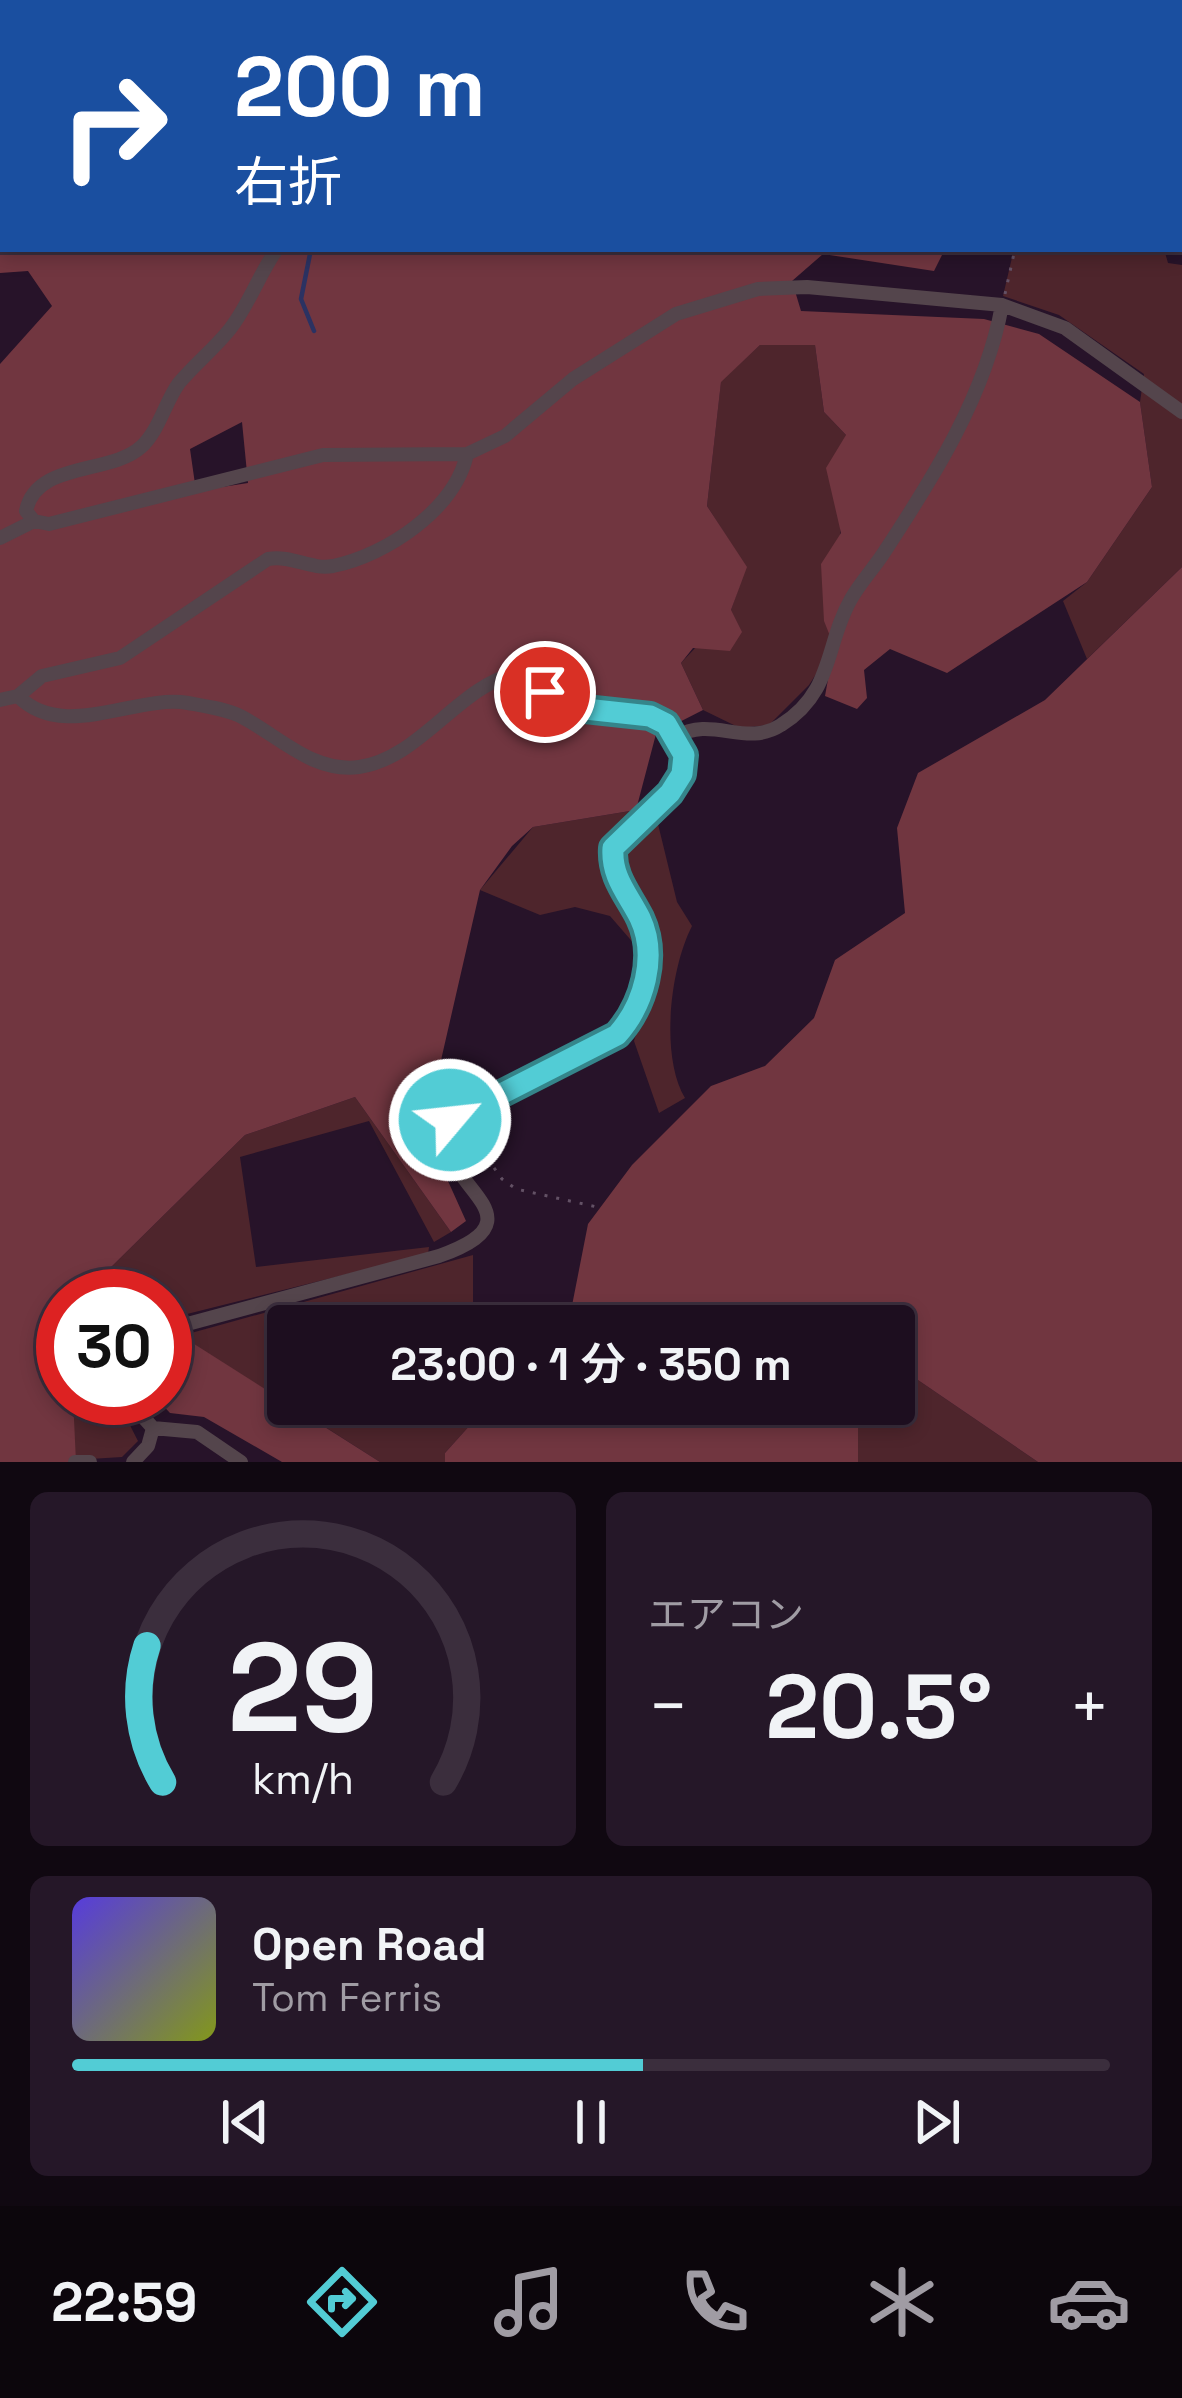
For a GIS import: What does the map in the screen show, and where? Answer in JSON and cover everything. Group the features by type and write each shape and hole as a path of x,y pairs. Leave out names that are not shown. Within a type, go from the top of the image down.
{"street":[{"path":"34,521 26,511 34,494 68,470 116,463 144,445 178,385 233,326 255,278 276,252"},
{"path":"0,538 34,521 49,524 322,455 467,454 505,436 573,379 627,343 713,299 758,289 807,287 1002,305 1064,328 1182,412"},
{"path":"676,737 700,726 734,733 768,732 808,700 827,674 851,598 884,554 977,393 1002,305"},
{"path":"0,700 18,695 42,676 120,658 268,559 292,555 317,567 336,565 422,524 448,500 467,454"},
{"path":"18,695 37,710 90,716 182,702 238,714 328,766 363,767 427,733 489,683 518,673 576,708 650,716 676,737 684,755 682,774 613,848 612,864 648,944 647,976 631,1019 597,1048 450,1120 444,1139 486,1210 488,1222 478,1240 192,1323"},
{"path":"149,1425 197,1432 241,1462"},
{"path":"133,1462 148,1446 152,1428"},
{"path":"75,1462 90,1462"}],"path":[{"path":"1002,305 1014,252"},
{"path":"465,1111 464,1126 502,1179 517,1190 574,1198 589,1209 596,1207"}],"shaded area":[{"path":"0,252 944,252 934,271 823,254 792,281 801,311 984,319 1039,334 1140,402 1152,487 1087,582 947,673 890,649 864,670 867,698 857,709 825,696 834,646 824,621 821,564 841,533 826,468 846,435 824,412 815,345 760,345 721,382 707,506 747,567 731,610 742,632 730,651 693,648 681,663 703,710 656,734 636,810 533,827 512,846 480,890 425,1130 466,1221 451,1232 355,1097 245,1135 109,1269 36,1269 36,1425 74,1425 76,1462 0,1462 0,364 52,306 28,271 0,273","holes":["242,422 248,483 196,491 190,449"]},
{"path":"1013,252 1165,252 1168,263 1182,265 1182,567 1087,659 1063,601 1087,582 1152,487 1140,402 1144,374 1059,315 1003,296"},
{"path":"760,345 815,345 824,412 846,435 834,646 809,685 769,725 740,728 703,710 681,663 731,610 746,567 707,506 721,381"},
{"path":"1182,567 1182,1462 1038,1462 915,1378 915,1305 572,1305 588,1224 632,1165 711,1086 765,1066 814,1018 835,960 905,913 897,828 918,773 1045,700"},
{"path":"636,810 602,847 636,946 610,916 575,907 540,915 480,890 533,827"},
{"path":"657,820 677,902 692,926 678,965 670,1036 685,1098 659,1113 634,1041 655,969 651,926 620,867 625,845"},
{"path":"355,1097 451,1232 434,1242 369,1121 240,1157 256,1267 429,1247 428,1254 192,1313 192,1269 109,1269 245,1135"},
{"path":"473,1255 473,1305 292,1305"},
{"path":"267,1312 267,1391 192,1344 192,1333"},
{"path":"192,1343 267,1390 267,1425 322,1425 380,1462 282,1462 204,1417 192,1416"},
{"path":"915,1378 1038,1462 858,1462 858,1425 915,1425"},
{"path":"73,1425 130,1425 138,1441 122,1457 74,1460"},
{"path":"322,1425 470,1425 445,1453 445,1462 380,1462"},
{"path":"470,1425 858,1425 858,1462 445,1462 445,1453"}],"waterway":[{"path":"310,252 301,299 314,331"}],"route":[{"path":"450,1120 617,1035 631,1019 647,976 648,944 642,922 619,884 612,864 613,848 670,793 682,774 684,755 666,724 650,716 576,708 545,692"}]}
